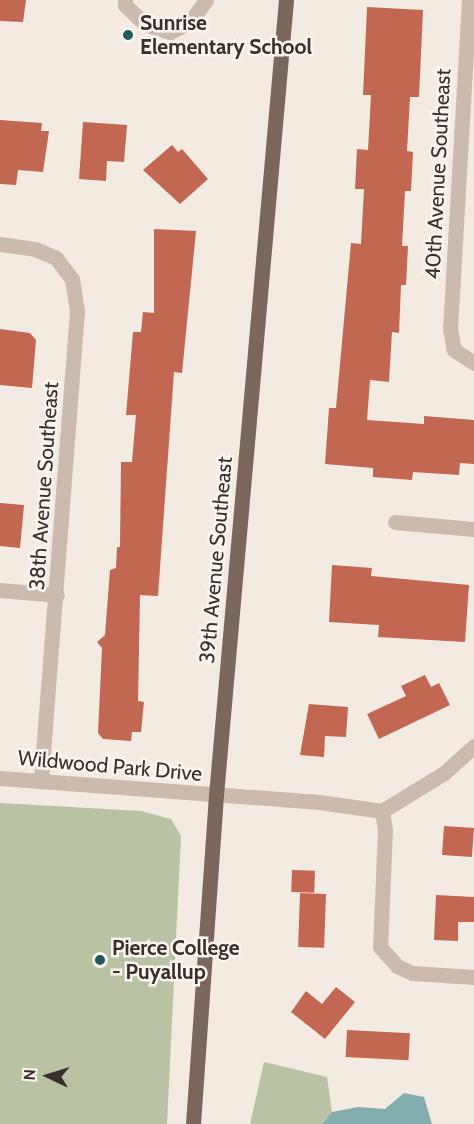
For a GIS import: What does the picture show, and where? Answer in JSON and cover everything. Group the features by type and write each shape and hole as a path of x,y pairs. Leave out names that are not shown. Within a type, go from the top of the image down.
{"main road":[{"name":"39th Avenue Southeast","path":"193,1124 216,795 286,0"}],"street":[{"path":"125,0 124,5 145,24 170,32 190,22 206,0"},
{"name":"40th Avenue Southeast","path":"469,0 468,131 450,328 454,350 474,363"},
{"name":"38th Avenue Southeast","path":"0,244 35,249 56,258 67,270 76,294 76,335 41,782"},
{"path":"395,522 474,529"},
{"path":"0,590 57,595"},
{"path":"474,746 444,773 382,811 385,830 380,947 398,966 412,973 474,977"},
{"name":"Wildwood Park Drive","path":"0,778 382,811"}],"green space":[{"name":"Pierce College - Puyallup","path":"0,803 141,811 171,819 181,836 167,1124 0,1124"},
{"path":"264,1062 327,1077 332,1112 322,1124 250,1124"}],"water":[{"path":"404,1093 424,1097 432,1124 322,1124 332,1112 358,1107 385,1109"}],"building":[{"path":"0,0 26,0 23,22 0,21"},
{"path":"367,7 423,10 419,97 410,97 407,151 413,152 411,191 405,191 402,246 408,246 406,285 401,285 399,333 392,332 389,382 370,380 367,420 424,424 424,416 474,420 474,464 460,463 459,475 413,472 412,480 373,477 373,468 325,464 329,408 336,408 351,243 361,244 364,189 355,189 357,149 368,150 371,95 363,95"},
{"path":"0,120 42,123 41,131 49,131 43,172 18,170 16,185 0,184"},
{"path":"83,122 127,125 124,162 107,161 106,181 79,179"},
{"path":"172,145 178,152 182,149 208,179 180,204 143,170"},
{"path":"154,229 196,231 182,373 174,372 158,596 140,595 138,701 144,702 141,732 132,732 131,741 103,739 98,733 102,648 97,642 105,635 110,570 116,568 117,547 120,547 121,462 132,462 136,415 126,415 133,332 141,332 143,312 154,313"},
{"path":"0,329 30,333 36,340 32,388 0,385"},
{"path":"0,503 24,505 20,548 0,546"},
{"path":"332,565 372,568 371,576 469,585 465,642 378,637 379,625 329,622"},
{"path":"425,675 431,687 439,683 450,705 379,739 367,714 406,696 401,686"},
{"path":"309,704 348,707 346,737 325,736 324,757 300,755"},
{"path":"444,826 474,828 472,857 442,855"},
{"path":"292,870 315,871 314,893 291,892"},
{"path":"300,893 326,894 324,948 298,947"},
{"path":"436,895 474,897 474,922 458,922 458,941 434,940"},
{"path":"336,987 355,1002 325,1039 291,1012 306,991 322,1004"},
{"path":"347,1030 410,1033 409,1060 346,1057"}],"place":[{"name":"Sunrise Elementary School","path":"128,35"},
{"name":"Pierce College - Puyallup","path":"100,960"}]}
